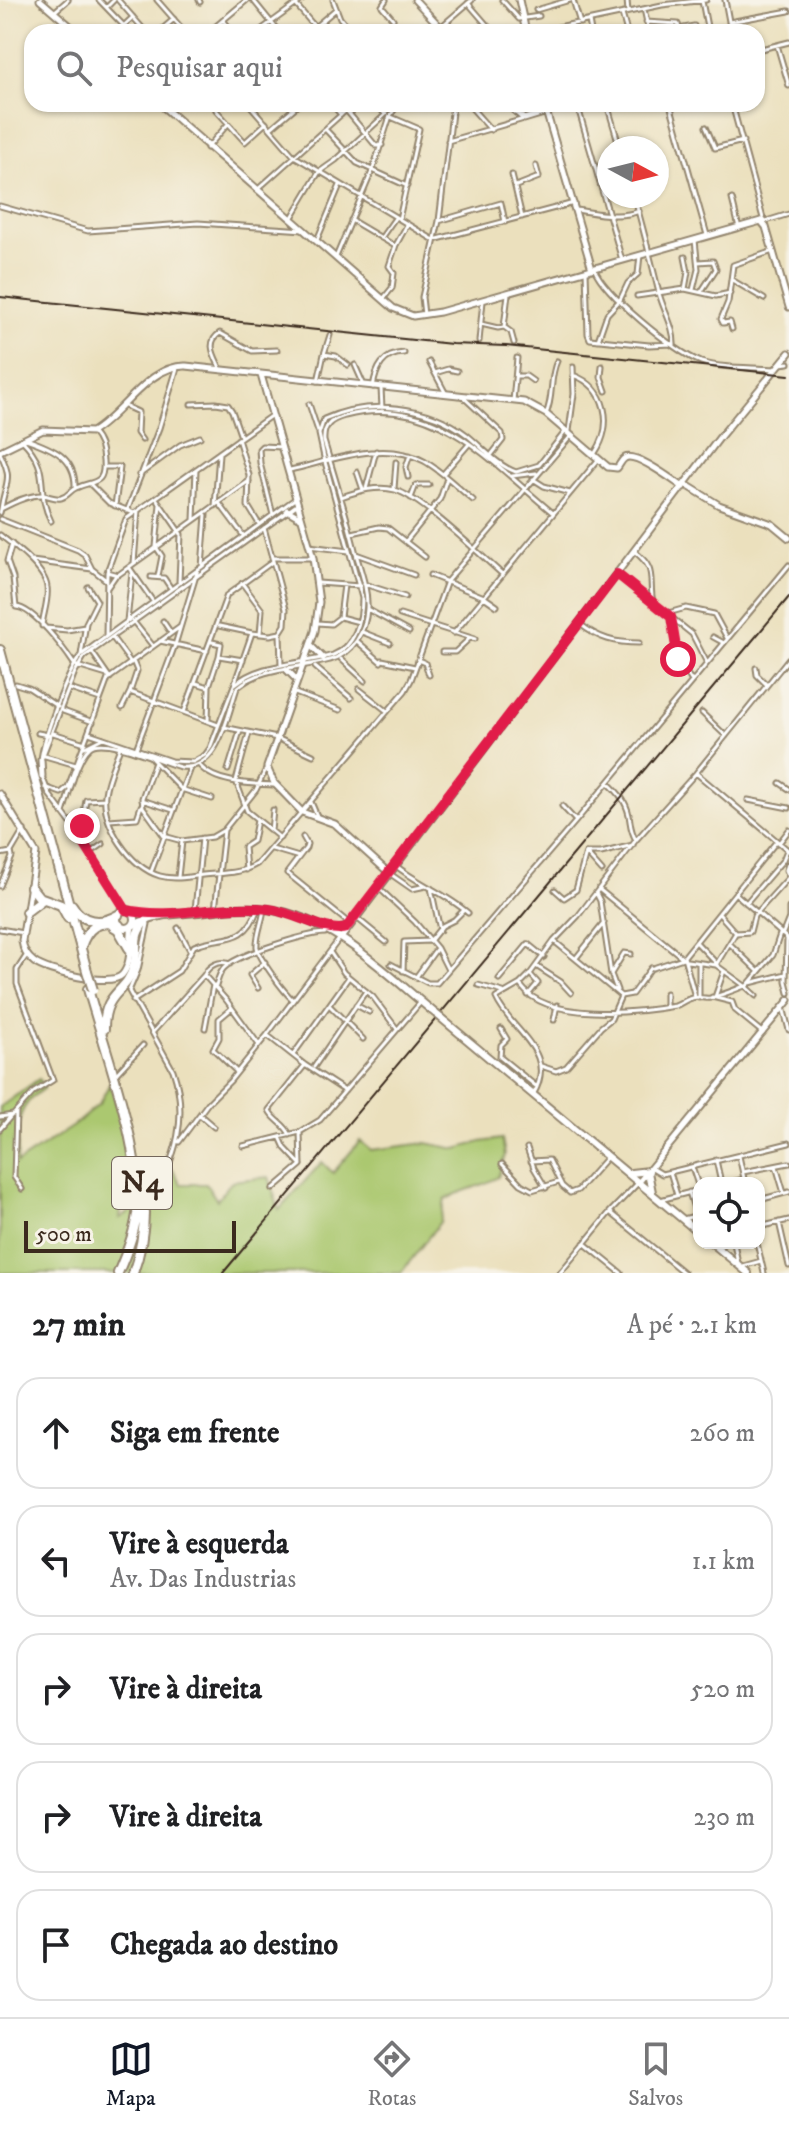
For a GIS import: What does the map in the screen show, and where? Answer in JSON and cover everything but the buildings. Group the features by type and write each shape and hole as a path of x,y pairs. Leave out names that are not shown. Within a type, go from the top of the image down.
{"highway":[{"name":"N4","path":"0,650 69,901 85,971"},
{"name":"N4","path":"0,664 124,1118 136,1177 134,1226 118,1273"},
{"path":"31,887 43,899 58,902 68,918"},
{"path":"26,912 43,899"},
{"path":"69,901 80,916 92,921 122,917"},
{"path":"104,1029 108,1001 133,971 136,933 146,916"},
{"path":"81,947 88,930 122,917"},
{"path":"103,923 118,929 129,948"},
{"name":"N4","path":"90,990 117,1073 136,1150 144,1205 143,1243 133,1273"}],"main road":[{"path":"122,917 261,908 300,917 332,931 693,1228"},
{"path":"122,917 135,916 133,926"},
{"path":"122,917 128,929 146,916"},
{"path":"332,931 350,924 349,945"},
{"path":"627,1172 638,1174 650,1170 653,1194"},
{"path":"719,1249 748,1273"}],"street":[{"path":"40,0 68,24"},
{"path":"54,12 68,0"},
{"path":"99,0 122,24"},
{"path":"107,7 116,0 139,24"},
{"path":"158,0 178,24"},
{"path":"218,24 250,0 273,24"},
{"path":"267,24 278,20 302,0"},
{"path":"333,0 346,24"},
{"path":"386,0 382,6 393,19"},
{"path":"415,0 435,24"},
{"path":"502,0 517,17 539,16"},
{"path":"519,0 524,24"},
{"path":"536,10 571,0 580,23 661,3 704,0 707,24"},
{"path":"627,0 628,13"},
{"path":"725,0 729,22 789,11"},
{"path":"446,24 470,2 487,24"},
{"path":"296,5 309,24"},
{"path":"320,24 336,9"},
{"path":"644,9 646,22 678,24"},
{"path":"622,14 625,24"},
{"path":"126,24 133,17"},
{"path":"168,24 174,19"},
{"path":"223,20 226,24"},
{"path":"765,48 789,42"},
{"path":"777,45 789,86"},
{"path":"169,112 405,315 424,315 483,301 789,214"},
{"path":"218,112 245,142 266,123"},
{"path":"256,112 294,156 434,240 574,203"},
{"path":"271,128 290,112"},
{"path":"258,189 344,112"},
{"path":"348,112 376,146 382,145"},
{"path":"381,238 398,218 419,129 385,112"},
{"path":"291,219 319,172 391,112"},
{"path":"424,315 422,297 439,221 452,112"},
{"path":"475,112 491,130"},
{"path":"514,112 524,119"},
{"path":"448,141 547,112 591,269 590,339 673,346"},
{"path":"579,112 622,260"},
{"path":"609,112 616,136"},
{"path":"672,112 708,237"},
{"path":"734,112 789,307"},
{"path":"336,257 382,145 388,115"},
{"path":"207,148 228,124"},
{"path":"706,127 715,148 743,141"},
{"path":"326,130 357,163 408,186"},
{"path":"516,186 539,177 536,166"},
{"path":"512,175 522,217"},
{"path":"317,240 340,184"},
{"path":"732,199 739,228"},
{"path":"439,221 502,203 505,222"},
{"path":"0,206 88,231 198,223 304,230"},
{"path":"638,208 659,293 673,334 673,346"},
{"path":"576,210 609,214 639,211"},
{"path":"351,220 395,246"},
{"path":"383,299 392,288 394,273 389,266 395,246 407,225"},
{"path":"693,290 698,262 695,240"},
{"path":"732,329 730,322 723,323 721,319 730,293 734,263 773,251"},
{"path":"598,340 607,314 638,274 640,255"},
{"path":"685,257 688,272 685,289"},
{"path":"698,262 713,261 716,269 701,293"},
{"path":"591,269 648,327 673,346 707,363 778,367 789,363"},
{"path":"732,280 764,299"},
{"path":"637,296 685,289 716,296 730,293"},
{"path":"504,327 508,294"},
{"path":"479,341 483,301"},
{"path":"481,324 504,327 511,332 514,343"},
{"path":"221,370 211,345 220,333 252,351 277,350"},
{"path":"318,381 330,335"},
{"path":"373,387 379,365 392,355 404,353"},
{"path":"150,1197 177,1145 208,1103 267,1035 770,373 789,353"},
{"path":"324,354 336,356 348,365"},
{"path":"513,401 517,358"},
{"path":"546,414 557,361"},
{"path":"429,362 446,395"},
{"path":"355,365 363,386"},
{"path":"106,636 107,572 126,519 125,511 159,428 177,366"},
{"path":"0,511 9,480 0,452 43,430 92,432 125,406 155,376 177,366 532,404 614,469 625,458 631,457 719,505 772,524 789,538"},
{"path":"602,366 601,377 606,391"},
{"path":"120,747 105,799 109,820 131,856 151,872 178,878 246,870 261,861 405,691 447,581 568,434 574,394 573,367"},
{"path":"435,373 448,369 457,371"},
{"path":"142,802 164,836 182,841 212,837 224,830 258,786 267,767 317,623 318,583 313,558 261,375"},
{"path":"454,633 596,457 606,429 606,413 591,383 573,375"},
{"path":"516,376 526,376 533,381"},
{"path":"381,388 382,410"},
{"path":"462,396 502,433 503,440 492,455"},
{"path":"191,404 228,405 247,465 248,506 259,524"},
{"path":"89,733 181,763 193,762 205,755 237,688 243,683 258,675 342,651 354,636 362,609 362,585 309,404"},
{"path":"125,406 138,412 137,433 142,440"},
{"path":"314,419 402,409 437,418 456,426 553,513"},
{"path":"303,664 313,665 340,657 357,641 367,609 357,555 343,516 341,497 327,462 324,441 325,428 330,421 345,414"},
{"path":"126,519 272,415"},
{"path":"319,434 324,419 330,416"},
{"path":"0,511 15,501 43,495 63,497 75,488 91,485 100,478 103,467 100,428"},
{"path":"92,432 99,439"},
{"path":"139,475 180,445 200,437"},
{"path":"23,440 58,452 68,460 75,488"},
{"path":"23,440 41,466 43,495 51,521"},
{"path":"471,441 492,455 501,467 516,472 533,469 553,452"},
{"path":"443,474 471,441"},
{"path":"274,517 259,449 262,446 282,447"},
{"path":"364,490 376,451"},
{"path":"289,470 376,451 410,455 443,474 473,500"},
{"path":"219,452 217,504 243,535"},
{"path":"408,477 406,467 410,455"},
{"path":"394,489 396,462"},
{"path":"103,467 120,467 115,506"},
{"path":"194,520 196,469"},
{"path":"510,475 527,476 540,471"},
{"path":"357,472 364,490"},
{"path":"406,541 440,499 447,478"},
{"path":"533,479 544,486 570,493"},
{"path":"107,588 116,575 249,481"},
{"path":"91,485 102,499 125,511 136,512"},
{"path":"411,498 416,485 429,485"},
{"path":"341,497 364,490 394,489 429,512 502,574"},
{"path":"156,498 179,531 183,581 193,589"},
{"path":"60,708 76,665 92,651 183,581 264,528 297,501"},
{"path":"199,570 243,535 297,501"},
{"path":"158,576 161,553 156,547 160,504"},
{"path":"287,510 302,518"},
{"path":"134,563 136,512"},
{"path":"136,749 199,570 206,513"},
{"path":"0,519 78,550 85,555 92,569 106,580"},
{"path":"351,533 384,527 425,557"},
{"path":"264,528 286,609 286,620 280,633 284,668 298,680"},
{"path":"0,535 32,561 48,588 44,627"},
{"path":"12,544 7,561 13,578 16,607 24,608 44,627 76,665 108,676"},
{"path":"309,546 350,551 414,575"},
{"path":"634,551 652,569 653,603"},
{"path":"184,712 227,595 272,560 313,558"},
{"path":"32,561 92,569"},
{"path":"391,964 434,984 448,970 789,565"},
{"path":"129,567 153,601"},
{"path":"107,572 116,575"},
{"path":"127,621 132,573"},
{"path":"617,574 692,634 707,664"},
{"path":"430,575 484,597 497,606"},
{"path":"151,577 166,580 172,590"},
{"path":"242,583 261,607 260,634"},
{"path":"318,583 362,585 405,597"},
{"path":"317,623 331,624 340,617 344,585"},
{"path":"88,587 97,601 85,627 81,655 50,734 42,776 45,787 78,834 118,901 129,948"},
{"path":"81,655 172,590"},
{"path":"669,615 683,608 713,613 727,638"},
{"path":"367,609 409,632"},
{"path":"400,615 473,639 455,652 442,652"},
{"path":"669,615 678,659 691,680"},
{"path":"340,617 359,622"},
{"path":"133,621 153,646"},
{"path":"163,621 171,633"},
{"path":"580,624 607,640 639,643"},
{"path":"217,625 252,633 280,633"},
{"path":"44,627 67,630 85,627"},
{"path":"45,787 63,792 68,787 108,676 180,627"},
{"path":"362,632 390,643"},
{"path":"63,813 87,749 93,744 102,742 153,760 190,768 200,766 214,750 252,633"},
{"path":"112,637 137,671 122,708"},
{"path":"713,637 724,643"},
{"path":"160,641 207,651"},
{"path":"357,641 381,661 415,667"},
{"path":"208,721 209,687 221,644 211,642"},
{"path":"310,645 323,658"},
{"path":"92,651 108,676"},
{"path":"219,656 242,663 251,673"},
{"path":"340,657 365,681"},
{"path":"533,1095 541,1066 532,1045 496,1000 530,974 554,941 598,892 636,840 696,773 789,658"},
{"path":"418,660 425,663 429,675"},
{"path":"313,665 351,698"},
{"path":"234,685 251,673 284,668"},
{"path":"756,668 757,675 767,685"},
{"path":"195,682 209,687"},
{"path":"16,684 93,722"},
{"path":"69,688 100,699"},
{"path":"359,689 388,711"},
{"path":"130,692 221,726 277,738 313,755"},
{"path":"294,693 340,710"},
{"path":"702,713 726,736"},
{"path":"228,770 240,731"},
{"path":"38,733 84,746 107,738"},
{"path":"249,733 236,781 247,811 280,838"},
{"path":"43,758 76,765"},
{"path":"153,760 181,789 212,799"},
{"path":"109,820 137,818 153,760"},
{"path":"200,766 236,781 277,786"},
{"path":"267,767 277,786 302,812 335,824 389,873 412,889 428,887"},
{"path":"151,872 190,768"},
{"path":"696,773 788,851 746,903"},
{"path":"608,783 622,796 630,831 636,840"},
{"path":"780,783 789,789"},
{"path":"0,794 36,853 23,933 26,955 48,968 110,981 123,975 133,926"},
{"path":"78,834 86,800 105,799"},
{"path":"748,800 789,808"},
{"path":"142,802 175,811"},
{"path":"311,802 317,816"},
{"path":"562,806 576,821"},
{"path":"271,831 273,810"},
{"path":"240,811 247,811"},
{"path":"246,870 244,847 253,841 257,819"},
{"path":"0,886 12,857 11,852 24,830"},
{"path":"215,910 224,830"},
{"path":"554,941 619,995 632,994 652,968 684,958 789,830"},
{"path":"303,837 307,846 287,873 350,924 386,942"},
{"path":"195,912 202,838"},
{"path":"178,878 182,841"},
{"path":"90,853 103,844"},
{"path":"586,853 601,853 633,845"},
{"path":"271,849 299,857"},
{"path":"1,856 11,852"},
{"path":"586,853 602,871"},
{"path":"555,890 564,898 576,890 586,853"},
{"path":"719,914 736,933 750,933 757,913 789,877 786,870 788,864"},
{"path":"395,865 466,911 430,941 404,942 403,971"},
{"path":"378,887 437,948 448,970"},
{"path":"428,887 440,930"},
{"path":"541,1066 556,1071 566,1067 611,1019 619,995 611,974 598,892"},
{"path":"598,892 684,958 716,964"},
{"path":"736,894 788,939 786,974 789,993"},
{"path":"118,901 122,917"},
{"path":"133,1001 179,971 190,950 199,943 224,941 238,934 261,908"},
{"path":"261,908 258,951 293,1000"},
{"path":"520,984 528,995 592,1012 613,1013 714,997 750,983 773,955 789,918 789,908"},
{"path":"146,916 140,964 129,991 166,1054 178,1083 180,1112 177,1145"},
{"path":"575,959 604,923"},
{"path":"178,928 190,950"},
{"path":"0,929 23,933"},
{"path":"205,1028 214,986 221,971 230,964 305,934 332,931"},
{"path":"716,964 736,933"},
{"path":"696,942 716,964 756,996"},
{"path":"499,979 528,944 544,957"},
{"path":"730,944 758,972"},
{"path":"416,977 437,948"},
{"path":"330,952 397,1029"},
{"path":"611,974 624,953 631,954"},
{"path":"0,1129 34,1092 53,1080 17,984 17,970 26,955"},
{"path":"684,958 697,998"},
{"path":"258,988 250,975 265,962"},
{"path":"153,1032 210,967 218,963 230,964"},
{"path":"697,998 699,963"},
{"path":"536,966 561,982 571,993"},
{"path":"714,997 724,971"},
{"path":"528,995 538,984 530,974"},
{"path":"750,983 786,974"},
{"path":"204,975 259,1045"},
{"path":"293,1056 349,977"},
{"path":"478,985 503,992"},
{"path":"313,1069 366,991"},
{"path":"666,993 666,1006"},
{"path":"714,997 732,1002 735,1010 763,1033"},
{"path":"561,1273 789,1000"},
{"path":"243,1146 300,1132 320,1120 421,1002"},
{"path":"356,1005 369,1012"},
{"path":"554,1020 557,1005"},
{"path":"330,1006 363,1039"},
{"path":"783,1007 789,1030"},
{"path":"232,1008 219,1019 219,1038 213,1049 237,1072"},
{"path":"501,1029 507,1039 501,1045 500,1057 537,1087"},
{"path":"267,1035 346,1092"},
{"path":"117,1073 143,1045"},
{"path":"290,1135 285,1124 271,1115 269,1110 305,1065"},
{"path":"16,1112 14,1177 22,1189"},
{"path":"200,1115 214,1127"},
{"path":"0,1117 11,1116"},
{"path":"300,1132 301,1165"},
{"path":"280,1137 285,1148 301,1165"},
{"path":"650,1170 658,1174 670,1172 789,1143"},
{"path":"527,1148 546,1188"},
{"path":"738,1155 744,1177"},
{"path":"531,1161 549,1160 567,1193 578,1190 608,1156"},
{"path":"716,1160 720,1177"},
{"path":"743,1172 789,1163"},
{"path":"502,1164 521,1184 532,1190 559,1182"},
{"path":"273,1189 301,1165"},
{"path":"765,1198 787,1192 776,1166"},
{"path":"692,1167 695,1177"},
{"path":"670,1172 677,1195"},
{"path":"660,1200 693,1191"},
{"path":"689,1192 693,1204"},
{"path":"610,1212 684,1273"},
{"path":"683,1219 693,1216"},
{"path":"765,1226 789,1220"},
{"path":"779,1222 789,1266"},
{"path":"584,1243 621,1273"},
{"path":"735,1249 739,1267 761,1261"},
{"path":"758,1249 764,1273"}],"green space":[{"path":"39,1079 44,1088 27,1104 19,1121 17,1163 73,1126 99,1104 110,1083 123,1135 124,1181 120,1218 154,1197 172,1169 181,1184 206,1184 217,1200 232,1181 269,1177 279,1210 322,1162 333,1173 360,1141 371,1150 426,1143 457,1149 502,1139 505,1155 498,1177 445,1200 440,1222 401,1273 0,1273 0,1107"}],"railway":[{"path":"0,297 789,375"},
{"path":"223,1273 789,597"}],"route":[{"path":"82,826 78,834 126,910 159,915 264,909 339,931 346,928 617,574 671,617 678,659"}]}
